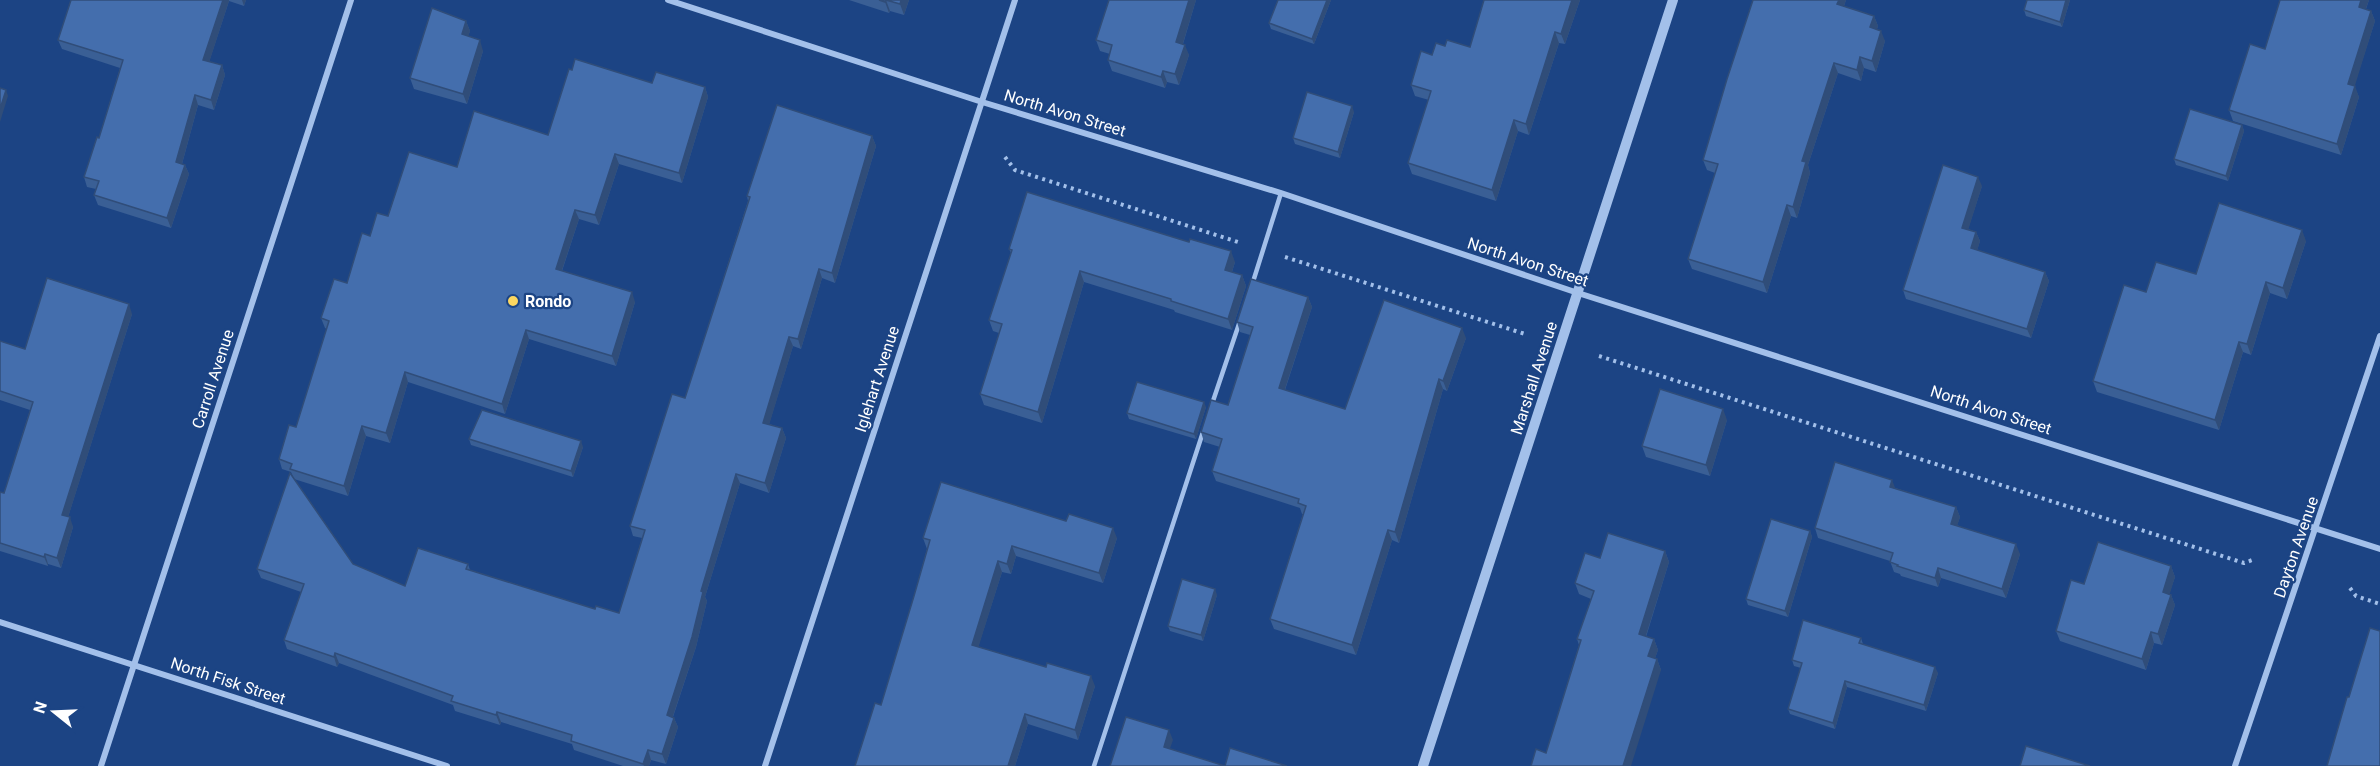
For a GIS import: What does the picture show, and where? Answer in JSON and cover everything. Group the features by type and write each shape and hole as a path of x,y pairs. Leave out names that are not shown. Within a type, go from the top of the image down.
{"street":[{"name":"Carroll Avenue","path":"101,766 351,0"},
{"name":"North Avon Street","path":"668,0 982,102 1281,193 1578,293 2380,549"},
{"name":"Iglehart Avenue","path":"765,766 1015,0"},
{"name":"Marshall Avenue","path":"1423,766 1673,0"},
{"name":"Dayton Avenue","path":"2235,766 2380,336"},
{"name":"North Fisk Street","path":"0,622 447,766"}],"lane":[{"path":"1248,295 1281,193"},
{"path":"1211,407 1241,317"},
{"path":"1094,766 1204,429"}],"path":[{"path":"1599,356 2233,559 2244,562 2255,559"},
{"path":"2350,588 2356,596 2380,604"}],"building":[{"path":"71,0 223,0 203,60 222,65 211,100 195,95 176,162 185,165 167,218 94,195 99,181 84,177 97,137 99,138 123,60 58,40"},
{"path":"886,0 901,0 900,4"},
{"path":"1109,0 1189,0 1176,42 1185,45 1175,74 1163,71 1161,77 1108,60 1112,45 1096,40"},
{"path":"1278,0 1327,0 1312,39 1269,23"},
{"path":"1484,0 1572,0 1561,34 1555,32 1526,124 1514,120 1492,190 1408,163 1431,91 1411,85 1421,51 1432,55 1436,43 1445,46 1447,40 1470,47"},
{"path":"1753,0 1839,0 1837,4 1874,16 1870,27 1881,31 1872,61 1860,57 1857,70 1834,63 1802,161 1806,162 1793,207 1787,205 1763,282 1688,259 1718,164 1703,160"},
{"path":"2027,0 2066,0 2060,22 2024,10"},
{"path":"2280,0 2361,0 2359,7 2371,11 2348,84 2355,86 2337,144 2229,110 2250,44 2265,49"},
{"path":"432,8 466,21 462,34 480,40 463,94 410,78"},
{"path":"575,59 652,83 656,72 705,87 679,173 615,154 595,215 575,210 556,269 632,292 612,356 526,330 502,404 405,372 386,433 362,426 344,486 290,469 292,464 279,459 289,425 296,427 329,321 321,318 334,279 347,283 362,233 370,236 377,213 388,216 409,152 457,167 474,111 548,135 569,69 572,70"},
{"path":"0,88 6,90 0,109"},
{"path":"1307,92 1352,106 1338,152 1293,138"},
{"path":"777,105 872,136 832,273 819,269 798,339 789,337 763,423 782,428 765,483 736,474 701,591 703,592 692,637 667,715 674,718 662,754 648,750 643,764 571,741 572,735 497,712 496,715 451,701 453,696 335,653 334,657 284,640 304,584 257,569 290,473 353,564 405,586 418,548 468,564 466,569 595,609 596,606 619,613 645,530 630,526 672,394 685,398 750,197 747,196"},
{"path":"2190,109 2242,125 2226,176 2174,159"},
{"path":"1943,165 1978,177 1962,228 1976,232 1971,248 2045,272 2027,329 1903,290"},
{"path":"1027,192 1189,242 1190,239 1231,251 1225,270 1242,275 1228,319 1080,271 1038,412 980,394 1002,324 989,320 1012,250 1009,249"},
{"path":"2219,203 2302,230 2283,288 2266,282 2247,344 2239,342 2215,420 2093,381 2124,285 2146,292 2156,262 2196,274"},
{"path":"47,278 129,304 62,515 70,517 57,558 45,554 44,557 0,543 0,492 4,493 33,402 0,391 0,341 25,349"},
{"path":"1251,279 1308,297 1279,388 1345,409 1384,300 1462,328 1443,381 1439,379 1395,532 1388,530 1352,645 1270,619 1306,506 1298,503 1299,499 1212,471 1222,439 1201,432 1211,400 1228,405 1253,327 1237,322"},
{"path":"1137,382 1204,402 1194,434 1127,413"},
{"path":"1660,389 1723,409 1706,465 1642,446"},
{"path":"482,410 581,441 571,471 469,439"},
{"path":"1835,462 1892,480 1890,487 1956,507 1951,524 2016,544 2002,589 1938,568 1935,578 1897,566 1890,562 1893,553 1815,528"},
{"path":"941,482 1066,521 1069,514 1113,528 1099,573 1012,546 1007,564 998,561 972,645 1046,667 1047,663 1091,676 1075,730 1025,714 1008,766 855,766 875,703 881,705 930,540 923,538"},
{"path":"1771,519 1810,531 1785,611 1746,599"},
{"path":"1608,533 1665,551 1639,634 1654,639 1648,656 1657,659 1623,766 1531,766 1536,749 1546,753 1581,640 1577,639 1594,591 1575,583 1585,553 1600,558"},
{"path":"2098,542 2171,566 2163,592 2171,595 2158,634 2151,632 2142,659 2056,631 2071,580 2084,584"},
{"path":"1182,579 1215,589 1201,635 1168,626"},
{"path":"1803,620 1861,638 1859,643 1935,667 1924,705 1845,681 1833,723 1788,709 1802,663 1792,660"},
{"path":"2370,628 2380,631 2380,766 2327,766 2347,697 2349,697"},
{"path":"1126,717 1169,730 1164,747 1225,766 1110,766"},
{"path":"2026,746 2090,766 2020,766"},
{"path":"1230,748 1287,766 1225,766"}],"place":[{"name":"Rondo","path":"513,301"}]}
